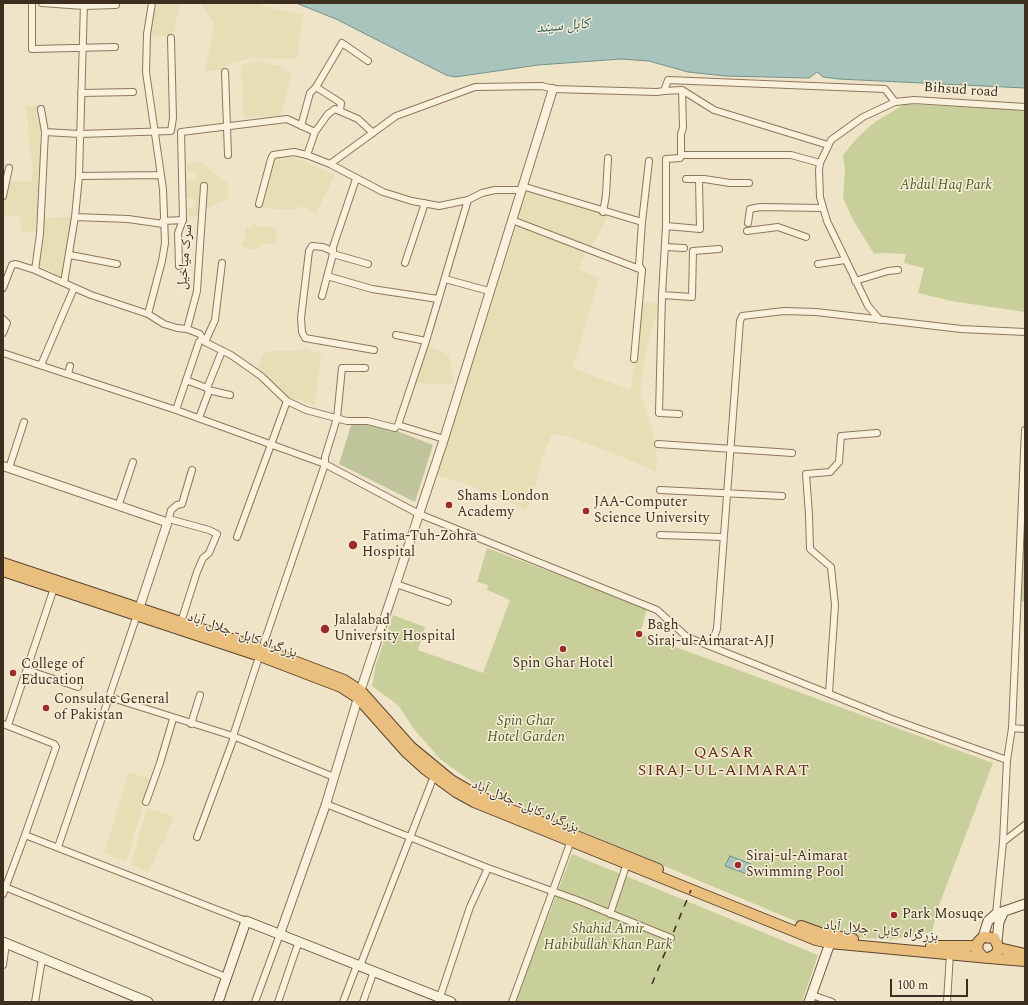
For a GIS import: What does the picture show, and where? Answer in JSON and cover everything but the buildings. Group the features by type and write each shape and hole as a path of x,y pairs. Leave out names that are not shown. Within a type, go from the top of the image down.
{"highway":[{"name":"بزرگراه کابل- جلال آباد","path":"3,563 138,612 344,680 411,747 451,780 477,795 572,838 816,940 830,943 1025,961"},
{"name":"بزرگراه کابل- جلال آباد","path":"3,571 54,588 138,612 181,622 261,653"},
{"name":"بزرگراه کابل- جلال آباد","path":"572,838 823,934 847,938 936,946 977,946"},
{"path":"998,944 996,954 985,957 977,946 980,939 990,936 998,944 1025,954"}],"main road":[{"path":"983,937 988,921 1000,912 1025,904"},
{"path":"998,944 1000,912"},
{"path":"218,1002 246,921 451,1002"},
{"path":"5,943 144,1001"},
{"path":"811,998 830,943"}],"street":[{"path":"32,3 32,49 82,49 115,47"},
{"path":"42,3 116,5"},
{"path":"148,314 162,261 164,243 163,189 146,72 147,34 152,3"},
{"path":"64,283 70,255 79,176 84,5"},
{"path":"45,132 80,134 171,131 171,38"},
{"path":"301,126 310,93 316,87 342,43 368,62"},
{"path":"225,72 228,154"},
{"path":"664,91 668,80 885,89 894,102 863,117 831,140 820,163 820,198 827,221 868,306 880,320"},
{"path":"330,164 396,116 475,87 542,86 553,89 682,90 714,110 828,145"},
{"path":"316,87 341,103 340,110"},
{"path":"255,1002 326,804 359,695 444,439 553,89"},
{"path":"681,155 681,134 683,128 682,90"},
{"path":"81,93 133,92"},
{"name":"Bihsud road","path":"894,102 914,100 1025,106"},
{"path":"35,270 40,234 45,132 42,109"},
{"path":"307,155 315,132 328,114 334,109 340,110 358,119 373,133"},
{"path":"179,266 178,233 182,220 181,132 286,119 315,132"},
{"path":"259,204 270,160 273,155 294,152 307,155 330,164 383,192 425,204 439,206 468,200 482,193 495,190 521,188 642,222"},
{"path":"679,414 659,413 662,295 666,226 666,159 680,158 681,155 791,155 820,163"},
{"path":"603,212 606,195 608,158"},
{"path":"634,360 642,270 639,265 642,222 649,161"},
{"path":"3,196 9,168"},
{"path":"79,176 161,175"},
{"path":"322,296 333,253 356,179"},
{"path":"686,179 730,183 749,183"},
{"path":"666,226 700,229 699,179"},
{"name":"سرک میاخیل","path":"187,329 197,291 204,186"},
{"path":"5,281 12,265 16,264 35,270 74,288 148,314 164,324 187,329 200,334 204,340 261,376 287,401 306,410 347,421 368,421 396,428 426,341 468,200"},
{"path":"406,263 425,204"},
{"path":"748,223 750,209 760,207 823,208"},
{"path":"75,217 128,219 163,223 182,220"},
{"path":"512,220 642,270"},
{"path":"747,231 778,227 806,237"},
{"path":"368,264 333,253 323,247 312,246 309,251 300,318 302,332 306,338 374,350"},
{"path":"665,247 684,248"},
{"path":"662,295 692,297 694,251 719,249"},
{"path":"70,255 117,264"},
{"path":"818,264 845,260"},
{"path":"176,410 199,342 204,340 216,320 222,263"},
{"path":"3,268 5,281"},
{"path":"855,281 888,271 898,270"},
{"path":"327,276 372,289 438,299"},
{"path":"445,279 489,291"},
{"path":"40,365 74,288"},
{"path":"711,645 716,629 740,321 742,316 790,311 816,312 961,329 1025,332"},
{"path":"3,319 7,323 3,333"},
{"path":"396,335 426,341"},
{"path":"199,418 222,351"},
{"path":"3,353 176,410 325,464 418,514 656,610 687,637 711,645 892,719 1006,760"},
{"path":"68,374 70,366"},
{"path":"197,837 233,740 232,736 325,464 325,457 337,418 342,368 365,368"},
{"path":"186,380 208,389 230,395"},
{"path":"237,537 287,401"},
{"path":"24,422 6,467 119,504 168,522 209,530 217,534 209,552 203,558 197,572 181,622"},
{"path":"398,425 444,439"},
{"path":"1000,912 1006,760 1012,728 1025,430"},
{"path":"829,693 835,605 831,567 810,550 810,515 806,474 830,472 839,462 841,436 877,433"},
{"path":"658,444 792,453"},
{"path":"119,504 133,462"},
{"path":"58,846 138,612 171,510 177,505 182,504 192,470"},
{"path":"660,490 782,496"},
{"path":"660,535 723,537"},
{"path":"396,584 448,602"},
{"path":"3,894 26,835 56,746 6,724 27,670 54,588"},
{"path":"27,670 78,687"},
{"path":"191,724 200,695"},
{"path":"109,697 173,719 232,736 334,777"},
{"path":"146,802 160,763 173,719"},
{"path":"1012,728 1025,729"},
{"path":"343,1002 432,781"},
{"path":"326,804 671,938"},
{"path":"1003,842 1025,825"},
{"path":"26,835 58,846 246,921"},
{"path":"512,1002 572,838"},
{"path":"440,997 470,907 488,868"},
{"path":"610,914 625,869"},
{"path":"5,887 226,977"},
{"path":"278,1002 299,941"},
{"path":"3,965 5,943"},
{"path":"947,1002 950,954"},
{"path":"35,1002 42,959"},
{"path":"363,1002 374,971"},
{"path":"811,998 832,1002"}],"shaded area":[{"path":"153,3 180,3 173,36 146,37"},
{"path":"200,3 257,3 263,6 303,15 297,59 251,58 232,63 222,69 205,72 214,24"},
{"path":"253,61 280,66 292,75 280,116 244,117 241,66"},
{"path":"25,106 39,106 41,172 36,232 22,232 20,216 3,216 3,198 7,181 32,181 33,165 29,147 28,119"},
{"path":"287,155 335,175 316,213 304,206 292,210 259,208 272,158"},
{"path":"199,161 228,184 229,198 202,211 200,216 188,217 188,208 194,207 196,200 184,197 184,181 196,180 195,172 187,171 187,165"},
{"path":"527,190 609,214 592,247 518,218"},
{"path":"72,217 61,277 39,265 43,218"},
{"path":"253,222 256,223 256,226 277,228 276,244 261,244 260,248 251,250 241,245 246,235 245,228 251,227"},
{"path":"517,226 586,252 578,269 599,278 573,368 630,390 638,346 640,302 659,304 644,359 640,393 654,435 657,462 656,472 623,457 570,437 552,434 542,458 533,496 526,511 515,504 464,483 436,475"},
{"path":"426,345 449,355 454,384 413,383"},
{"path":"305,347 311,351 321,353 315,405 283,395 257,371 262,356 268,351 301,351"},
{"path":"129,772 151,779 126,862 104,853"},
{"path":"147,808 173,816 164,843 161,843 149,872 131,865"}],"green space":[{"name":"Abdul Haq Park","path":"905,104 1025,110 1025,312 951,301 918,293 924,268 904,263 906,254 874,254 853,220 843,198 845,170 843,155 857,138 875,122"},
{"path":"352,422 379,424 433,445 415,502 339,464"},
{"path":"1022,530 1025,530 1025,602 1021,602"},
{"name":"Spin Ghar Hotel Garden","path":"487,548 647,608 640,634 993,763 938,908 932,932 889,940 856,937 807,926 500,797 472,782 440,759 414,729 398,705 372,686 376,664 393,615 425,627 418,650 483,673 510,600 487,590 488,585 477,582"},
{"name":"Shahid Amir Habibullah Khan Park","path":"572,854 818,955 802,1002 515,1002"}],"water":[{"name":"کابل سيند","path":"296,3 1025,3 1025,88 839,79 823,77 817,72 809,78 726,76 688,72 649,61 621,59 538,65 455,77 446,75 336,19"},
{"name":"Siraj-ul-Aimarat Swimming Pool","path":"730,856 751,864 747,874 725,866"}],"railway":[{"path":"652,984 691,890"}],"place":[{"name":"Shams London Academy","path":"449,505"},
{"name":"JAA-Computer Science University","path":"586,511"},
{"name":"Fatima-Tuh-Zohra Hospital","path":"353,545"},
{"name":"Jalalabad University Hospital","path":"325,629"},
{"name":"Bagh Siraj-ul-Aimarat-AJJ","path":"639,634"},
{"name":"Spin Ghar Hotel","path":"563,649"},
{"name":"College of Education","path":"13,673"},
{"name":"Consulate General of Pakistan","path":"46,708"},
{"name":"Siraj-ul-Aimarat Swimming Pool","path":"738,865"},
{"name":"Park Mosuqe","path":"894,915"}],"district":[{"name":"QASAR SIRAJ-UL-AIMARAT","path":"724,763"}]}
